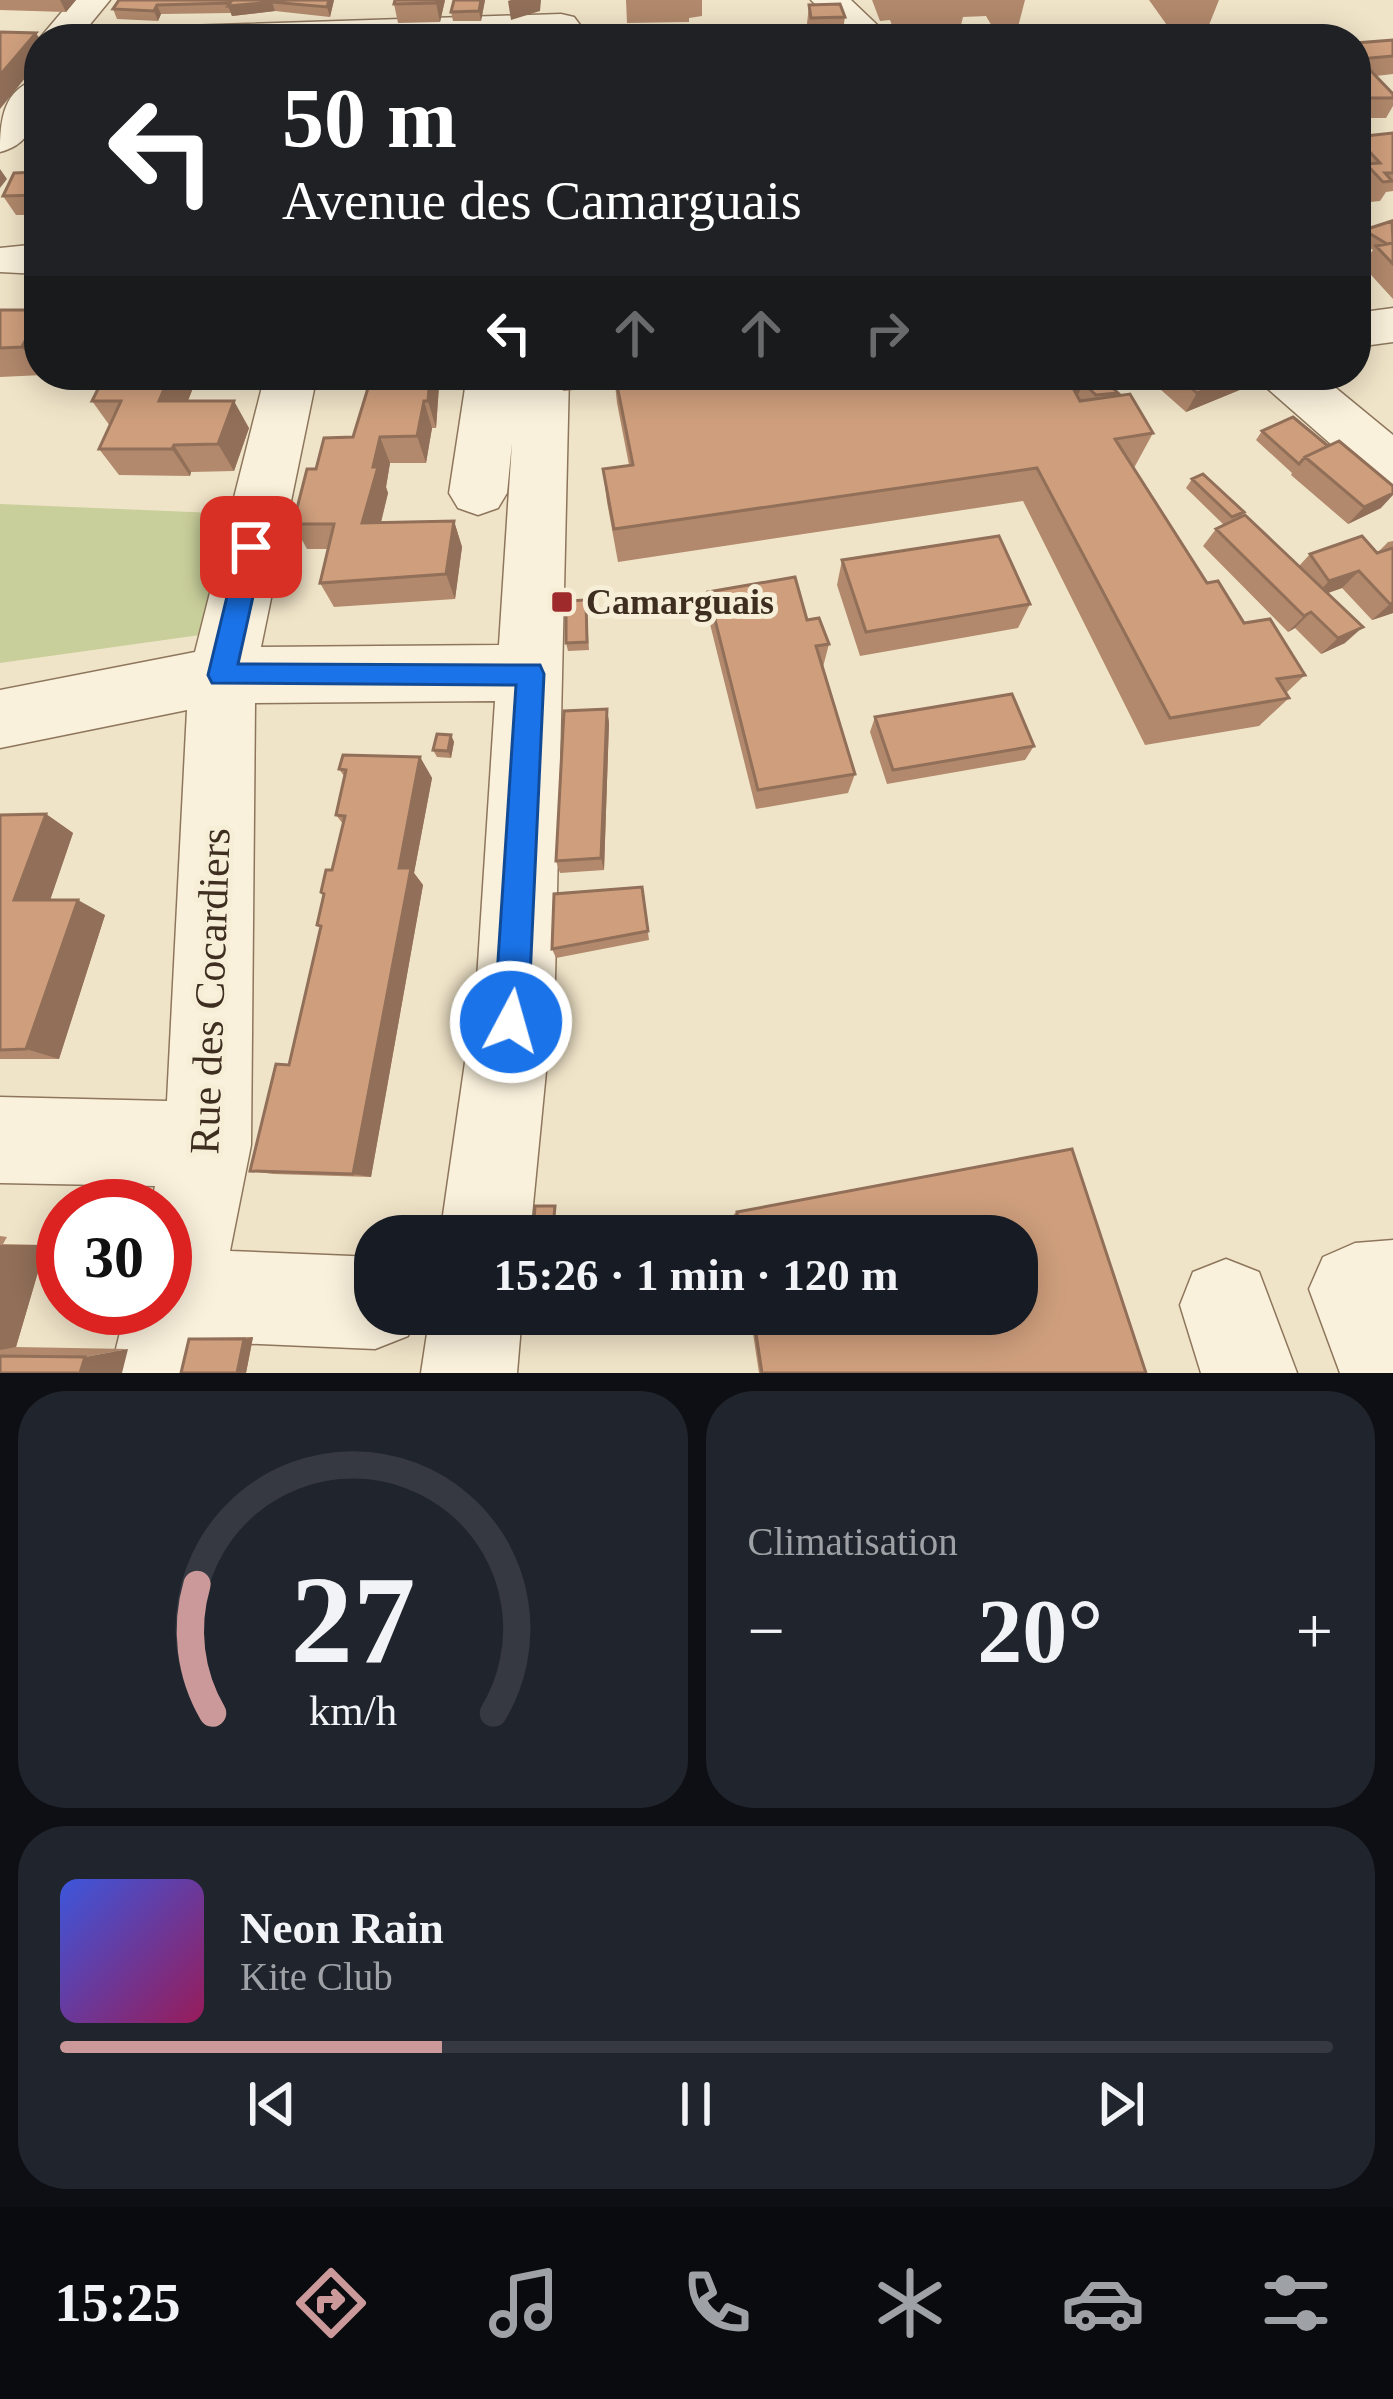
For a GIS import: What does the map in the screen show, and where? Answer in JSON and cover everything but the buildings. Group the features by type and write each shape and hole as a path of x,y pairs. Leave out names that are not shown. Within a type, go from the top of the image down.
{"street":[{"path":"61,24 92,0"},
{"path":"829,0 856,24"},
{"path":"488,24 561,21"},
{"path":"7,159 24,123"},
{"name":"Rue des Cocardiers","path":"192,1219 208,1145 222,675 288,390"},
{"path":"478,493 491,390"},
{"path":"488,1215 516,979 542,390"},
{"path":"1304,390 1393,466"},
{"path":"0,719 222,675 530,674"},
{"path":"0,1140 208,1145"},
{"path":"1388,1373 1355,1289 1393,1286"},
{"path":"192,1330 354,1306"},
{"path":"469,1373 474,1335"}],"green space":[{"path":"0,504 240,514 207,634 0,663"}],"place":[{"name":"Camarguais","path":"562,602"}],"route":[{"path":"251,547 222,675 530,674 511,1022"}]}
